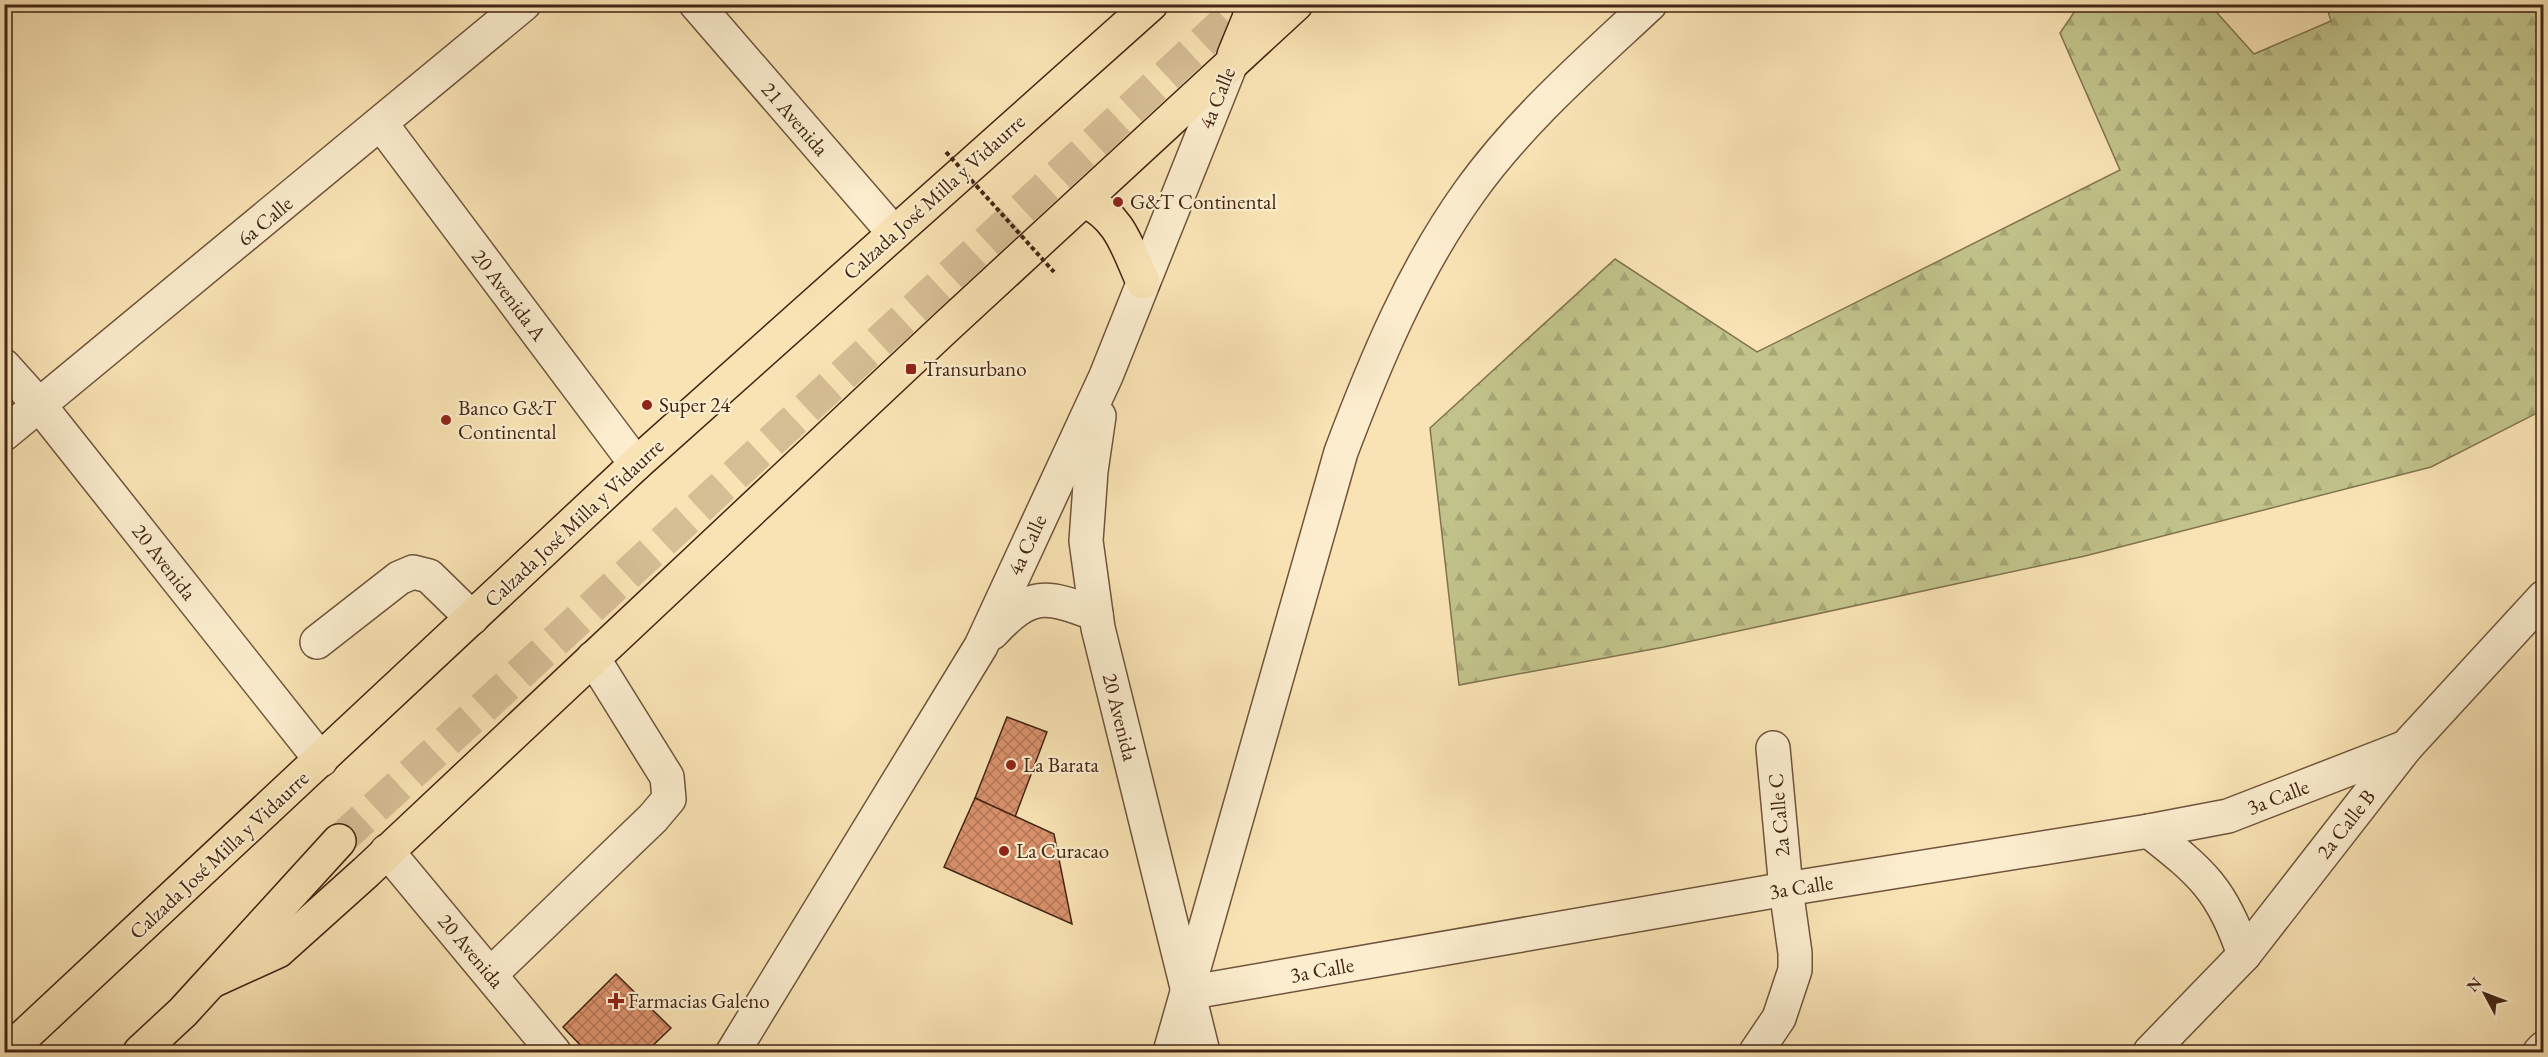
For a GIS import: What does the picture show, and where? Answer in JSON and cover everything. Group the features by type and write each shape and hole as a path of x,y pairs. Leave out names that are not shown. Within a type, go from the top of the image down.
{"main road":[{"name":"Calzada José Milla y Vidaurre","path":"7,1053 636,465 1150,4"},
{"name":"4a Calle","path":"1230,66 1256,4"},
{"path":"212,981 278,951 1296,4"},
{"path":"1084,200 1106,213 1120,231 1143,282"},
{"path":"140,1053 212,981 339,841"}],"street":[{"name":"6a Calle","path":"4,435 382,125 524,4"},
{"name":"21 Avenida","path":"696,4 894,233"},
{"path":"1170,1053 1341,453 1366,386 1395,322 1427,260 1469,192 1484,173 1513,137 1576,73 1650,4"},
{"name":"4a Calle","path":"733,1053 981,646 1106,376 1230,66"},
{"name":"20 Avenida A","path":"382,125 636,465"},
{"name":"20 Avenida","path":"4,366 40,406 321,760"},
{"name":"20 Avenida","path":"1106,376 1091,471 1086,541 1096,614 1203,1053"},
{"path":"317,642 399,578 413,572 429,576 472,618"},
{"name":"2a Calle B","path":"2150,1053 2244,955 2406,747 2544,597"},
{"path":"981,646 1012,612 1029,602 1048,601 1069,604 1096,614"},
{"path":"491,974 653,818 669,799 667,777 593,658"},
{"name":"3a Calle","path":"1187,993 1786,889 2150,831 2228,816 2406,747"},
{"name":"2a Calle C","path":"1756,1053 1779,1017 1795,970 1773,748"},
{"path":"2150,831 2196,869 2213,888 2233,922 2244,955"},
{"name":"20 Avenida","path":"387,851 554,1053"},
{"path":"2540,1053 2544,1048"}],"path":[{"path":"946,152 1054,272"}],"green space":[{"path":"2079,5 2210,5 2254,54 2331,21 2326,5 2543,5 2543,410 2431,467 2085,556 1664,647 1459,685 1430,428 1615,259 1757,352 2120,170 2060,33"}],"building":[{"name":"La Barata","path":"1007,717 1047,732 1015,817 975,798"},
{"name":"La Curacao","path":"975,798 1054,834 1072,924 944,867"},
{"name":"Farmacias Galeno","path":"616,974 671,1028 646,1052 587,1052 563,1027"}],"tunnel":[{"path":"339,841 1244,4"}],"place":[{"name":"G&T Continental","path":"1118,202"},
{"name":"Transurbano","path":"911,369"},
{"name":"Super 24","path":"647,405"},
{"name":"Banco G&T Continental","path":"446,420"},
{"name":"La Barata","path":"1011,765"},
{"name":"La Curacao","path":"1004,851"},
{"name":"Farmacias Galeno","path":"616,1001"}]}
